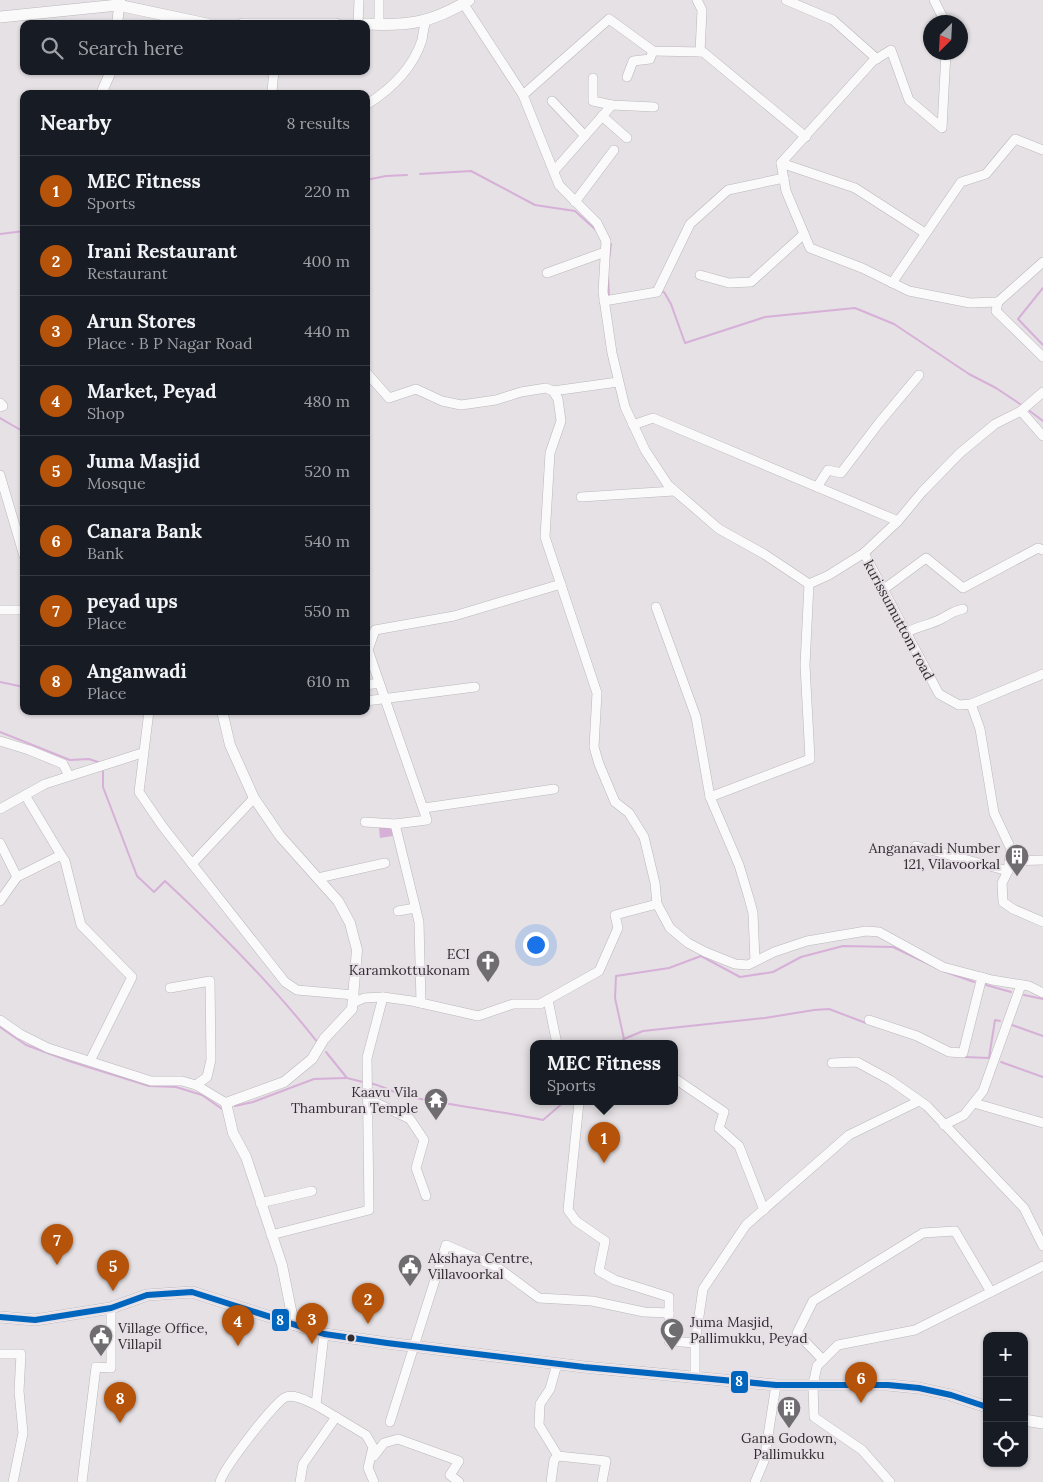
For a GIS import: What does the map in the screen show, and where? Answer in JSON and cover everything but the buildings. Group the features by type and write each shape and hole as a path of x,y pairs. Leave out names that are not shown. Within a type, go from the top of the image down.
{"main road":[{"path":"0,17 119,2 191,20"},
{"path":"370,24 410,25 426,20 461,3"},
{"path":"0,1318 35,1320 111,1308 147,1295 192,1292 324,1334 557,1364 814,1390 888,1385 919,1388 951,1394 983,1406"},
{"path":"1028,1421 1043,1423"}],"street":[{"path":"358,20 359,0"},
{"path":"379,0 379,25"},
{"path":"697,0 702,10 700,52"},
{"path":"786,0 833,20 877,59"},
{"path":"934,0 941,15"},
{"path":"117,20 119,2"},
{"path":"461,3 523,95 560,186 597,223 606,242 604,301 618,382 624,407 645,450 668,485 719,530 764,554 809,584 805,665 810,759 710,797"},
{"path":"523,95 609,19 653,51 700,52 806,137"},
{"path":"370,102 385,93 408,68 421,41 426,20"},
{"path":"781,163 877,59 891,50 909,100 942,128 946,60"},
{"path":"627,77 633,61 650,59 653,51"},
{"path":"103,90 108,75"},
{"path":"272,90 274,75"},
{"path":"593,78 593,102 654,107"},
{"path":"552,101 585,136"},
{"path":"554,171 612,105"},
{"path":"602,116 627,138"},
{"path":"892,283 961,182 986,174 1015,139 1043,150"},
{"path":"575,202 614,150"},
{"path":"781,163 786,191 810,248 909,291 970,303 998,302"},
{"path":"781,163 855,188 926,233"},
{"path":"604,301 656,292 690,224 728,190 784,178"},
{"path":"700,275 729,283 751,282 804,234"},
{"path":"547,273 605,252"},
{"path":"1043,262 998,302 996,311 1043,357"},
{"path":"817,487 828,470 841,473 879,423 920,375"},
{"path":"370,377 389,398 416,389 442,401 461,405 496,400 537,389 546,388 553,391 618,382"},
{"path":"553,391 558,399 561,421 550,453 545,537 597,692 594,747 615,802 629,813 644,837 655,882 657,904 670,928 688,943 735,964 748,965 774,952 807,941 866,931 879,932 943,967 1029,986 1043,993"},
{"path":"864,553 898,521 922,492 960,453 995,424 1024,409 1043,392"},
{"path":"0,403 3,406 0,407"},
{"path":"1024,409 1043,436"},
{"path":"633,424 653,418 898,521"},
{"path":"0,476 20,543"},
{"path":"581,498 674,491"},
{"path":"884,589 926,558 964,588 1038,548 1043,550"},
{"name":"kurissumuttom road","path":"809,584 829,576 864,553 939,694 960,705 971,704"},
{"path":"370,632 454,616 561,584"},
{"path":"656,606 696,717 710,797 739,865 749,898 753,913 755,962"},
{"path":"906,633 916,627 941,619 949,612 963,609"},
{"path":"0,610 20,610"},
{"path":"365,822 395,824 427,820 380,683 370,660"},
{"path":"1043,674 971,704 980,729 994,813 1011,849 1008,872 1002,882 1003,902 1013,909 1043,922"},
{"path":"370,684 380,683"},
{"path":"370,701 474,687"},
{"path":"150,715 142,753 138,792 285,982 297,990 354,999 383,998 421,1003 478,1016 514,1004 540,1004 599,971 618,928 615,914 657,904"},
{"path":"223,715 230,745 254,798 280,836 338,901 356,940 354,999 347,1016 331,1032 312,1059 284,1082 226,1102"},
{"path":"0,741 29,750 62,764 69,776"},
{"path":"0,809 45,784 142,753"},
{"path":"424,808 554,789"},
{"path":"25,795 65,861 81,925 132,978 90,1061"},
{"path":"192,864 254,798"},
{"path":"395,824 418,922 421,1003"},
{"path":"0,843 16,877"},
{"path":"916,846 1008,872"},
{"path":"0,901 16,877 61,855"},
{"path":"1009,861 1043,860"},
{"path":"318,878 385,863"},
{"path":"398,911 415,908"},
{"path":"869,1020 917,1036 949,1052 962,1053 982,977"},
{"path":"170,988 210,981 211,1060 207,1077 196,1085"},
{"path":"944,1125 964,1115 983,1091 1021,985"},
{"path":"272,1235 369,1210 367,1178 367,1058 383,998"},
{"path":"548,1000 556,1040"},
{"path":"0,1020 32,1041 151,1081 182,1081 196,1085 226,1102 233,1133 246,1157 282,1265 294,1325"},
{"path":"832,1063 857,1062 890,1080 919,1101 1024,1208 1043,1246"},
{"path":"678,1081 724,1112 720,1128 739,1146 764,1210"},
{"path":"368,1099 410,1119 424,1140 416,1168 426,1196"},
{"path":"695,1378 696,1343 703,1289 746,1225 849,1135 919,1101"},
{"path":"974,1103 1043,1123"},
{"path":"578,1105 568,1210 576,1220 605,1241 599,1271 615,1280 669,1297 669,1341 696,1343"},
{"path":"260,1203 312,1191"},
{"path":"823,1360 797,1332 813,1301 923,1233 954,1231 992,1292"},
{"path":"390,1422 412,1346 446,1244 497,1267 539,1298 592,1301 644,1312 669,1313"},
{"path":"890,1482 862,1450 814,1417 814,1390 817,1366 838,1345 915,1330 1043,1266"},
{"path":"82,1481 96,1367 111,1368 111,1308"},
{"path":"316,1405 324,1334"},
{"path":"0,1354 21,1354 19,1391 23,1433 13,1482"},
{"path":"557,1364 550,1389 540,1404 539,1425 558,1456"},
{"path":"755,1482 764,1461 776,1385"},
{"path":"220,1482 244,1442 268,1418 275,1405 285,1397 293,1397 316,1405 366,1435 373,1447 368,1468 374,1482"},
{"path":"300,1482 303,1464 336,1417"},
{"path":"368,1468 377,1450 384,1443 398,1439 459,1461 450,1475 459,1482"},
{"path":"551,1482 554,1460 558,1456"},
{"path":"558,1456 606,1461 602,1482"}],"shaded area":[{"path":"391,826 393,836 380,838 379,828"}],"waterway":[{"path":"420,174 471,171 535,205 575,211 596,230"},
{"path":"370,179 407,175"},
{"path":"0,234 20,232"},
{"path":"609,260 611,244"},
{"path":"608,275 609,296 611,296"},
{"path":"1043,288 1018,319 1043,345"},
{"path":"660,292 664,292 671,304 685,343 765,317 855,308 894,324 969,374 996,388 1023,406"},
{"path":"1027,409 1043,421"},
{"path":"0,418 20,430"},
{"path":"0,682 20,686"},
{"path":"0,732 70,760 89,759 101,763"},
{"path":"103,769 103,787 137,876 154,892 165,881 245,959 318,1043"},
{"path":"624,1039 615,998 616,976 669,968 701,956 740,977 773,972 801,957 843,946 893,947 939,969"},
{"path":"943,971 974,982"},
{"path":"986,985 1011,992"},
{"path":"1024,995 1043,999"},
{"path":"623,1040 643,1031 765,1018 814,1010 829,1009 866,1023"},
{"path":"964,1057 989,1058 995,1020 1000,1021"},
{"path":"1012,1025 1043,1036"},
{"path":"0,1027 26,1045 72,1062 149,1086 176,1087 202,1095 222,1109"},
{"path":"326,1052 347,1078 363,1082"},
{"path":"1001,1062 1043,1077"},
{"path":"235,1106 253,1102 314,1079 346,1078"},
{"path":"370,1083 407,1096 543,1120 560,1105"}],"transit line":[{"name":"8","path":"0,1317 35,1320 111,1308 147,1295 192,1292 324,1334 584,1367 776,1385 888,1385 919,1388 951,1395 983,1406"}],"place":[{"name":"Anganavadi Number 121, Vilavoorkal","path":"1017,877"},
{"name":"ECI Karamkottukonam","path":"488,983"},
{"name":"Kaavu Vila Thamburan Temple","path":"436,1121"},
{"name":"MEC Fitness","path":"604,1163"},
{"name":"peyad ups","path":"57,1265"},
{"name":"Akshaya Centre, Villavoorkal","path":"410,1287"},
{"name":"Juma Masjid","path":"113,1291"},
{"name":"Irani Restaurant","path":"368,1324"},
{"name":"Arun Stores","path":"312,1344"},
{"name":"Market, Peyad","path":"238,1346"},
{"name":"Juma Masjid, Pallimukku, Peyad","path":"672,1351"},
{"name":"Village Office, Villapil","path":"101,1357"},
{"name":"Canara Bank","path":"861,1403"},
{"name":"Anganwadi","path":"120,1423"},
{"name":"Gana Godown, Pallimukku","path":"789,1429"}]}
